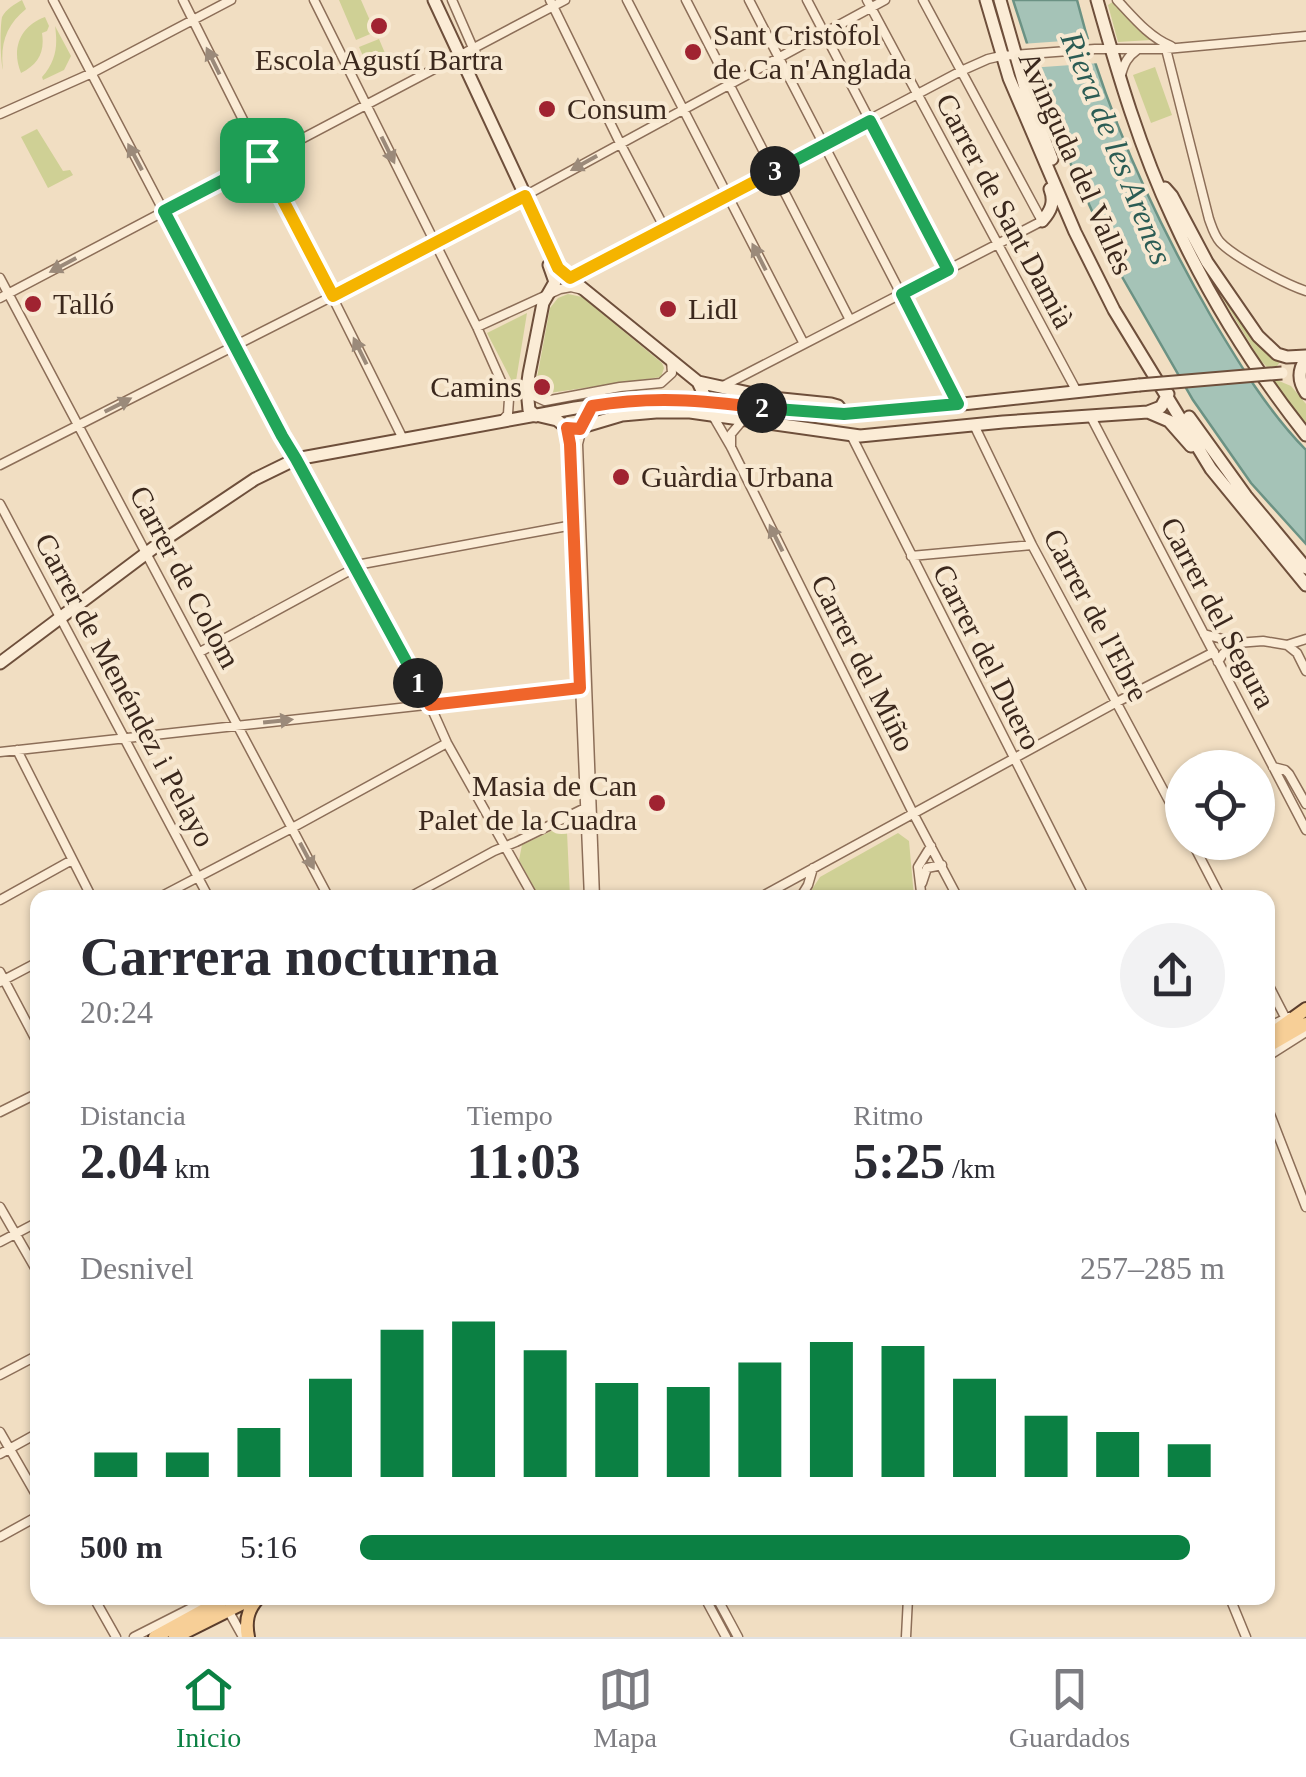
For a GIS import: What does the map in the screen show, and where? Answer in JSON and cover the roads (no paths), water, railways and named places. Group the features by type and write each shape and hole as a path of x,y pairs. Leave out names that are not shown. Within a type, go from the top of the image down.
{"main road":[{"path":"1275,1035 1300,1022"},
{"path":"155,1637 212,1605"},
{"path":"177,1637 214,1605"},
{"path":"246,1637 247,1616 252,1605"}],"street":[{"path":"53,0 282,436 530,890"},
{"path":"183,0 402,439"},
{"path":"0,114 92,73 231,0"},
{"path":"314,0 510,399 508,414 500,422"},
{"path":"426,0 558,268 698,382 772,398 831,404 844,414"},
{"path":"434,0 554,276 526,389 529,410 536,416 577,426 642,406 851,435 1148,412 1161,407 1169,392"},
{"path":"452,0 476,55 466,70"},
{"path":"4,296 456,58 551,3 565,0"},
{"path":"627,0 804,344"},
{"path":"686,0 850,320"},
{"path":"748,0 958,404"},
{"path":"807,0 948,270"},
{"path":"0,465 434,244 779,59 869,4 884,0"},
{"path":"923,0 1042,221"},
{"name":"Avinguda del Vallès","path":"986,0 1112,295 1211,470 1306,585"},
{"path":"1097,0 1120,79 1170,214 1228,324 1274,395 1306,435"},
{"path":"1118,0 1146,30 1170,48 1218,239 1272,276 1306,291"},
{"name":"Avinguda del Vallès","path":"999,1 1013,56 1008,78 1114,310 1212,453 1306,568"},
{"path":"551,3 664,227"},
{"name":"Carrer de Sant Damià","path":"869,4 1076,390"},
{"path":"570,278 988,60 1306,36"},
{"path":"1120,79 1125,63 1137,50"},
{"path":"1008,78 1052,194 1050,210 1042,221"},
{"path":"1157,180 1172,196 1207,262 1258,336 1278,354 1305,360"},
{"path":"719,388 1042,221 1059,216 1070,219 1082,230"},
{"name":"Carrer de Colom","path":"0,278 4,296 79,424 325,890"},
{"path":"477,327 567,287 587,291"},
{"path":"0,663 255,479 296,459 592,406 706,401 844,414 1282,373 1305,360"},
{"path":"1304,389 1299,375 1305,360"},
{"path":"532,362 532,392 538,400 550,400 620,386 661,383 672,373 671,361"},
{"path":"1282,373 1304,389"},
{"path":"698,382 706,401"},
{"path":"591,890 570,440 605,390"},
{"name":"Carrer del Miño","path":"706,401 954,890"},
{"path":"984,401 988,424"},
{"path":"575,408 581,412 577,426 592,890"},
{"path":"1148,412 1170,420 1211,470"},
{"name":"Carrer del Segura","path":"1091,417 1264,750"},
{"path":"731,447 730,434 743,420"},
{"name":"Carrer de l'Ebre","path":"974,426 1032,545 1165,792"},
{"name":"Carrer del Duero","path":"851,435 1081,890"},
{"name":"Carrer de Menéndez i Pelayo","path":"0,504 205,890"},
{"path":"200,652 362,564 573,525"},
{"path":"912,556 1032,545"},
{"path":"1204,634 1238,642 1287,644 1306,640"},
{"path":"1218,662 1238,642"},
{"path":"1287,644 1306,671"},
{"path":"773,890 1214,652"},
{"path":"0,752 580,688"},
{"path":"173,890 447,742"},
{"path":"16,750 88,890"},
{"path":"1275,767 1286,770 1306,804"},
{"name":"Carrer del Segura","path":"1275,771 1306,830"},
{"path":"423,890 585,808"},
{"path":"921,890 918,867 931,846"},
{"path":"0,900 72,860"},
{"path":"1202,860 1218,890"},
{"path":"922,890 927,868 942,866"},
{"path":"805,890 813,868"},
{"path":"30,965 1,978 30,1030"},
{"path":"1275,992 1300,1022"},
{"path":"1275,1035 1300,1022"},
{"path":"1275,1049 1300,1022"},
{"path":"0,1112 30,1096"},
{"path":"1275,1127 1306,1207"},
{"path":"0,1207 30,1259"},
{"path":"0,1242 30,1226"},
{"path":"0,1375 30,1359"},
{"path":"0,1432 30,1484"},
{"path":"0,1454 30,1438"},
{"path":"0,1537 30,1520"},
{"path":"98,1605 116,1637"},
{"path":"134,1637 210,1605"},
{"path":"219,1605 246,1637"},
{"path":"709,1605 726,1637"},
{"path":"721,1605 738,1637"},
{"path":"906,1637 908,1605"},
{"path":"1233,1605 1246,1637"}],"water":[{"name":"Riera de les Arenes","path":"1013,0 1077,0 1117,123 1171,242 1244,370 1306,450 1306,544 1251,483 1193,400 1121,275 1054,127"}],"place":[{"name":"Escola Agustí Bartra","path":"379,26"},
{"name":"Sant Cristòfol de Ca n'Anglada","path":"693,52"},
{"name":"Consum","path":"547,109"},
{"name":"Talló","path":"33,304"},
{"name":"Lidl","path":"668,309"},
{"name":"Camins","path":"542,387"},
{"name":"Guàrdia Urbana","path":"621,477"},
{"name":"Masia de Can Palet de la Cuadra","path":"657,803"}]}
